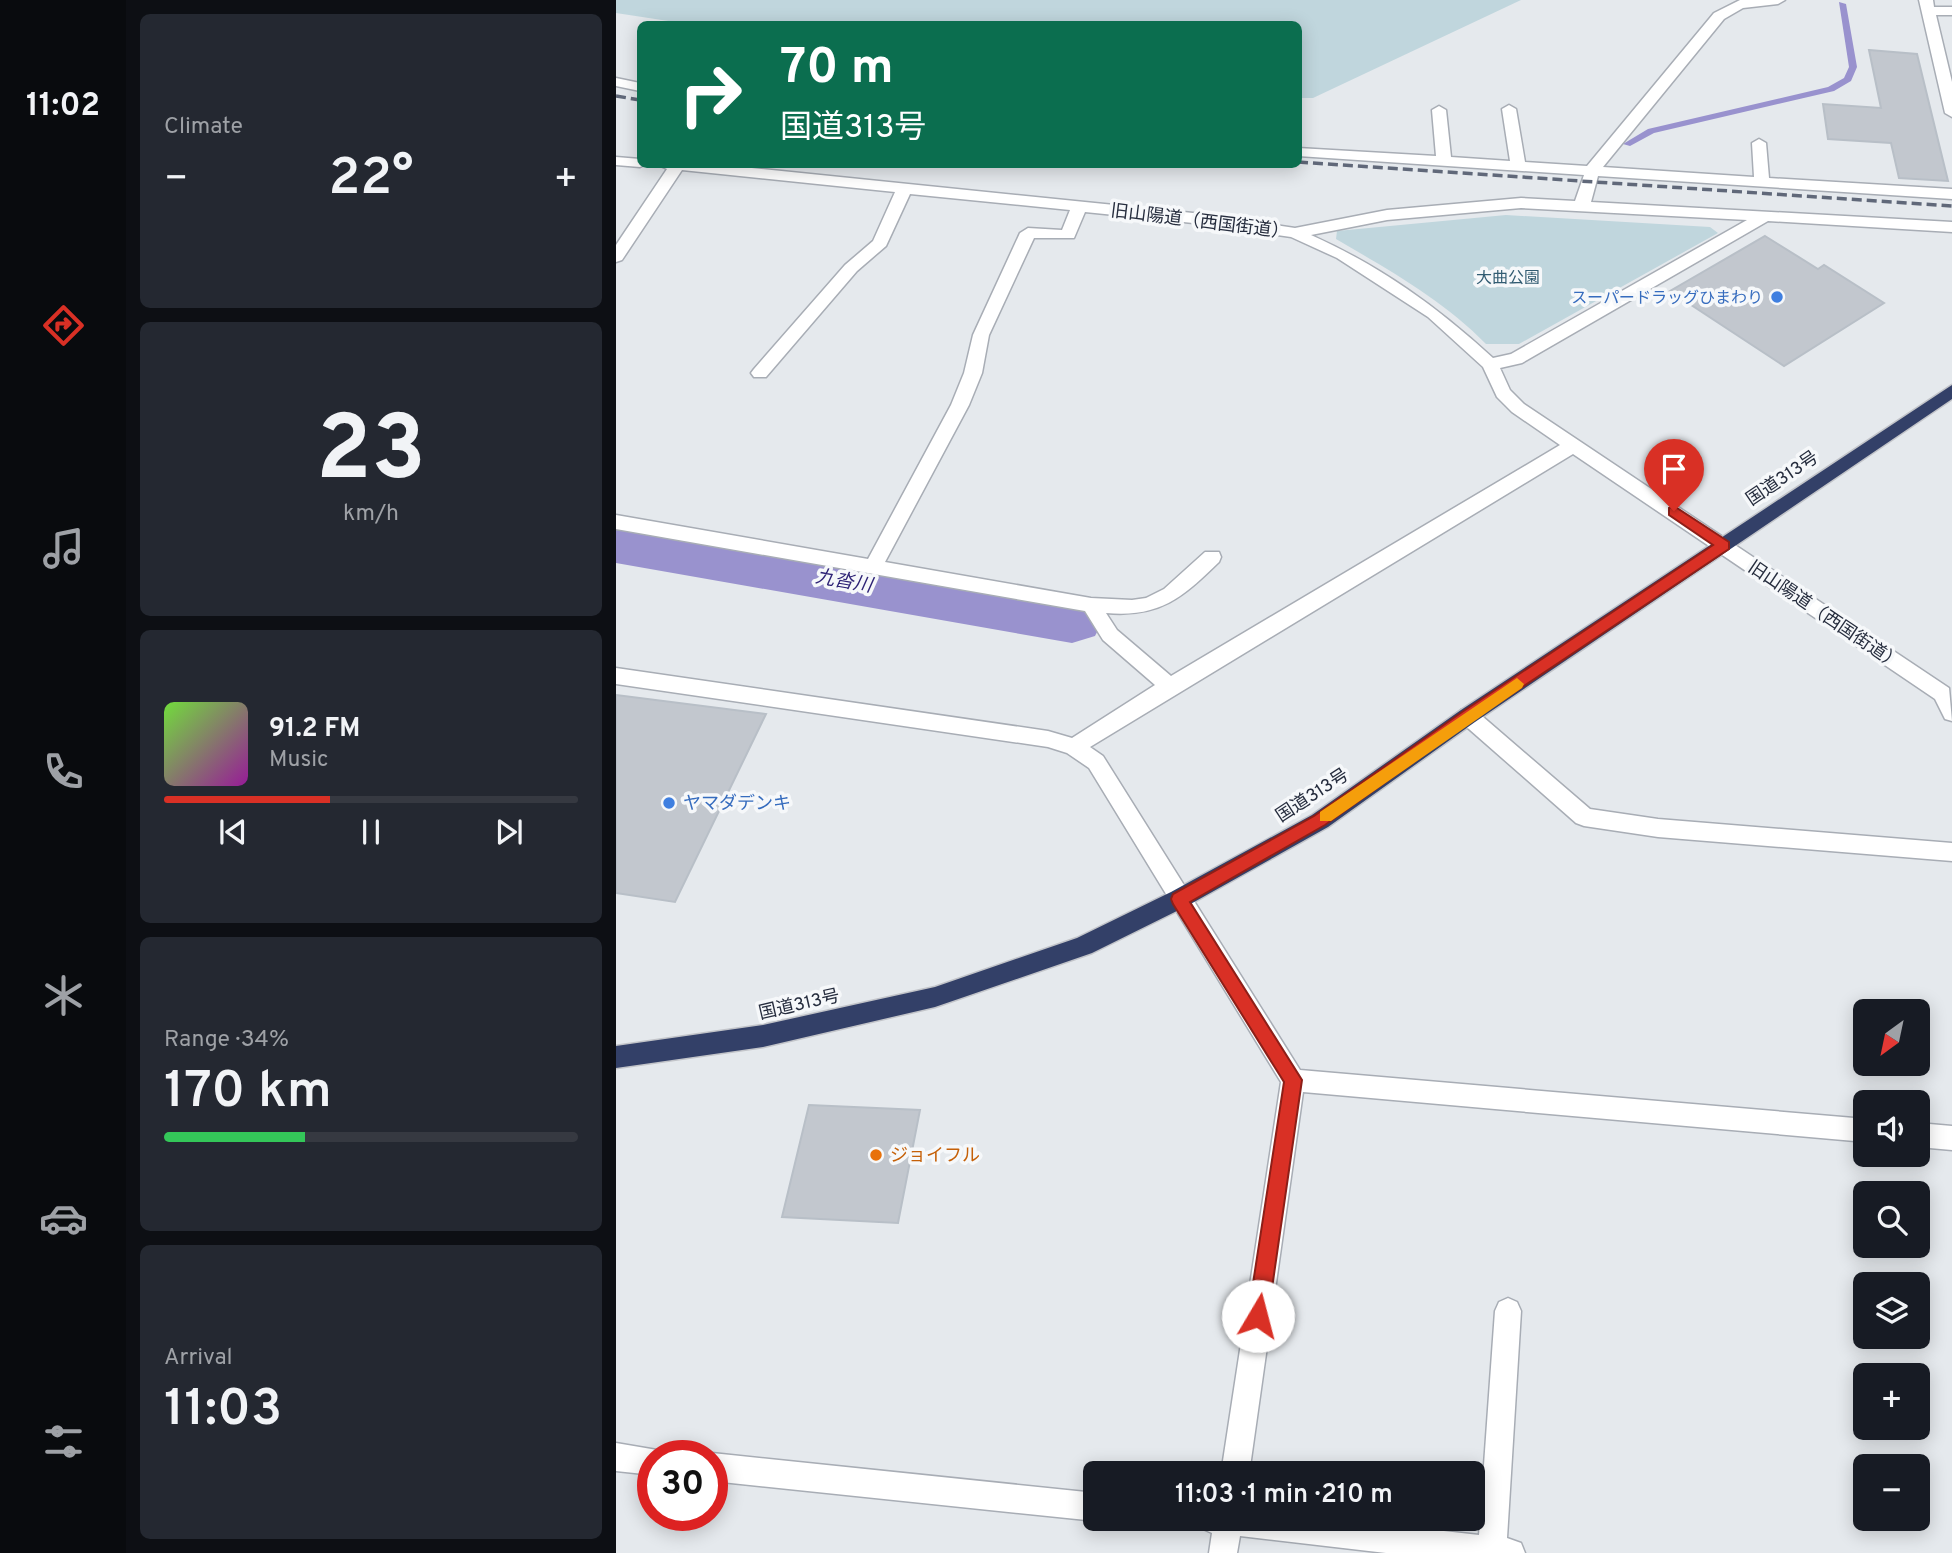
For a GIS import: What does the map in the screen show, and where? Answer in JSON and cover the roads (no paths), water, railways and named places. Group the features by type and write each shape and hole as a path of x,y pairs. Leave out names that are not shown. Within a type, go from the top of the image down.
{"highway":[{"name":"国道313号","path":"620,1060 762,1036 935,997 1084,946 1179,899 1320,821 1468,716 1952,391"}],"street":[{"path":"1582,205 1593,169 1719,16 1740,5 1778,0"},
{"path":"1952,11 1927,5 1952,113"},
{"path":"616,82 637,86"},
{"path":"1509,109 1518,166"},
{"path":"1440,110 1444,161"},
{"path":"1759,144 1762,181"},
{"path":"1302,152 1952,194"},
{"path":"616,161 637,163"},
{"path":"616,257 668,168"},
{"name":"旧山陽道（西国街道）","path":"699,168 1079,206 1295,233 1343,255 1424,306 1490,364 1503,393 1518,408 1942,694 1952,713"},
{"path":"760,373 851,268 880,243 904,189"},
{"path":"1295,233 1387,215 1521,203 1952,227"},
{"path":"873,567 960,405 973,373 981,335 1028,233 1068,235 1079,206"},
{"path":"1490,364 1516,359 1764,217"},
{"path":"1074,747 1170,686 1574,444"},
{"path":"616,522 1091,605 1132,609 1170,597 1212,557"},
{"path":"1091,605 1110,635 1170,686"},
{"path":"616,676 1035,737 1074,747 1096,762 1293,1080 1237,1461"},
{"path":"1468,716 1584,817 1658,828 1952,852"},
{"path":"1293,1080 1853,1130"},
{"path":"1930,1136 1952,1138"},
{"path":"1319,1531 1502,1552 1508,1311"},
{"path":"616,1457 637,1459"},
{"path":"728,1469 1083,1506"},
{"path":"1223,1531 1223,1553"}],"waterway":[{"path":"1627,144 1651,131 1831,89 1848,79 1853,67 1842,4"},
{"name":"九沓川","path":"616,541 1072,619"}],"railway":[{"path":"616,96 637,100"},
{"path":"1302,162 1952,206"}],"place":[{"name":"スーパードラッグひまわり","path":"1777,297"},
{"name":"ヤマダデンキ","path":"669,803"},
{"name":"ジョイフル","path":"876,1155"}],"park label":[{"name":"大曲公園","path":"1508,277"}]}
